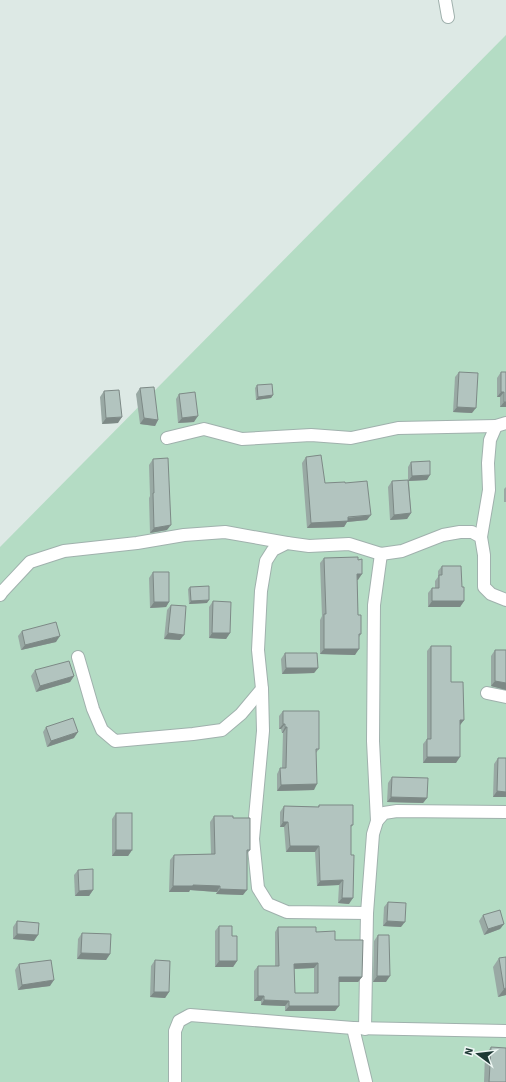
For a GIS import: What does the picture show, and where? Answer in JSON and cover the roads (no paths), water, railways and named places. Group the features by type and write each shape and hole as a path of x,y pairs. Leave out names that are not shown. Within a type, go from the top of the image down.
{"street":[{"path":"446,0 448,17"},
{"path":"167,438 204,429 242,439 311,435 351,438 398,428 501,424"},
{"path":"501,424 490,440 488,463 489,490 481,536 484,555 484,587 491,594 506,600"},
{"path":"0,595 30,562 64,551 137,543 184,534 225,532 309,546 349,544 381,554 402,551 443,535 460,532 472,532 481,536"},
{"path":"287,543 273,550 266,561 261,591 258,650 262,689 263,731 253,839 258,888 268,904 287,912 367,913"},
{"path":"365,1029 367,913 373,834 377,821 373,742 374,605 381,554"},
{"path":"78,657 93,709 102,730 115,741 186,735 222,730 241,714 262,689"},
{"path":"487,693 506,697"},
{"path":"377,821 384,813 397,811 506,812"},
{"path":"175,1082 175,1031 179,1021 190,1015 365,1029 506,1031"},
{"path":"353,1028 366,1082"}]}
